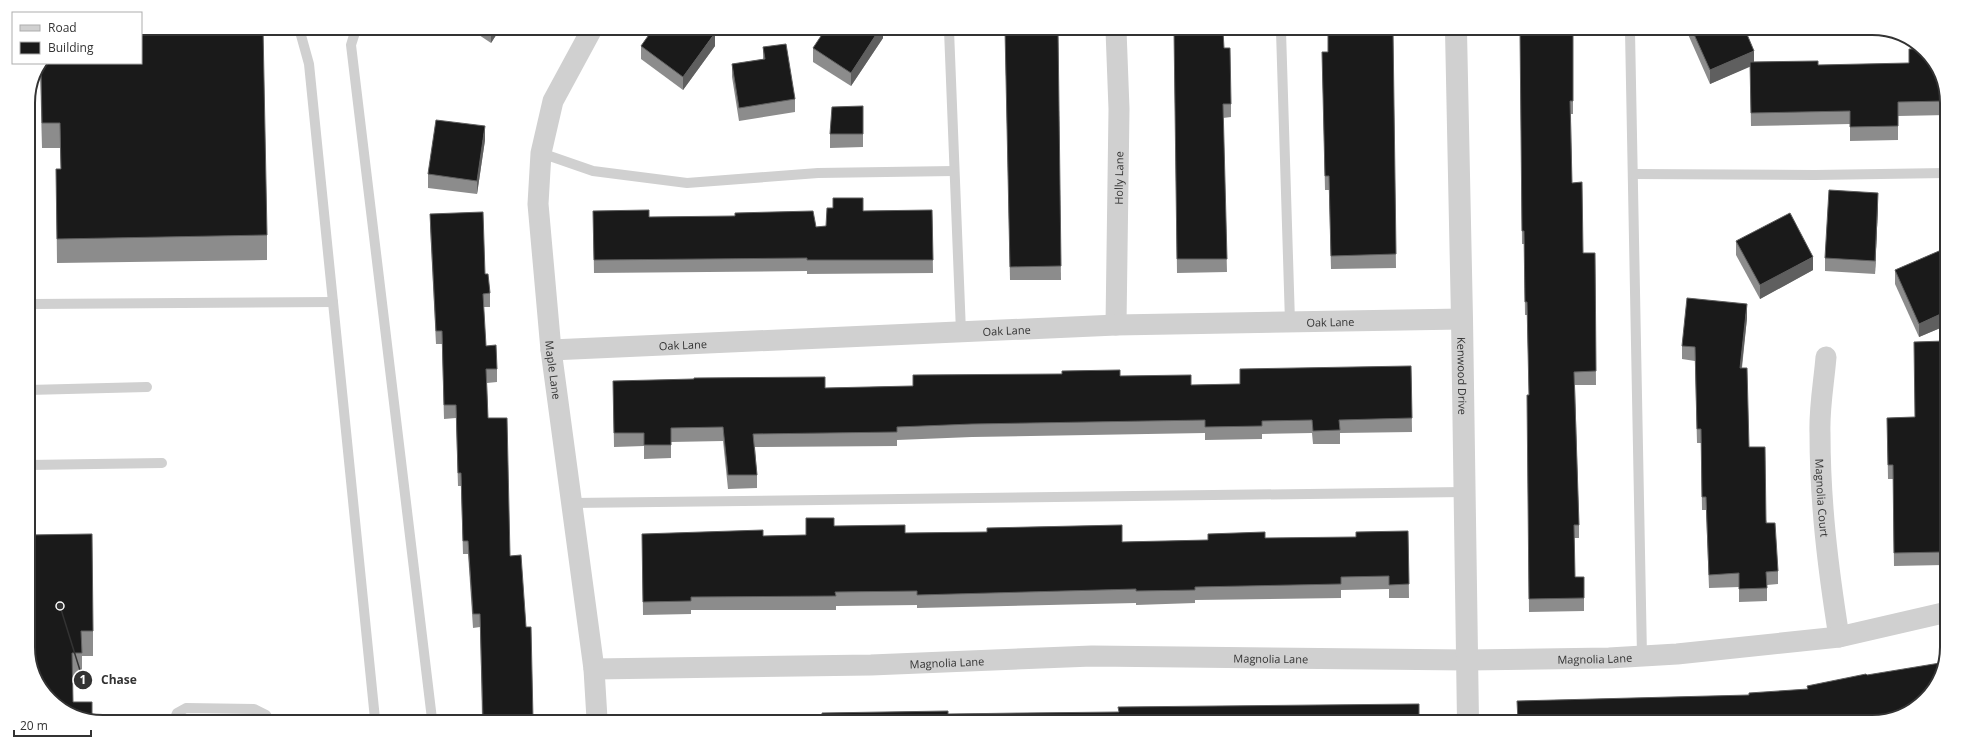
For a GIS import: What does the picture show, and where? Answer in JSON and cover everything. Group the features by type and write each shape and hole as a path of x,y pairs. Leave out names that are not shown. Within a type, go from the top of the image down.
{"street":[{"name":"Maple Lane","path":"589,35 553,101 541,153 538,204 551,350 594,670 597,715"},
{"name":"Holly Lane","path":"1116,35 1119,109 1116,325"},
{"name":"Kenwood Drive","path":"1456,35 1468,715"},
{"name":"Oak Lane","path":"551,350 1116,325 1462,319"},
{"name":"Magnolia Court","path":"1826,357 1820,432 1821,487 1824,538 1838,637"},
{"name":"Magnolia Lane","path":"594,670 871,665 1092,656 1467,660 1642,656 1838,637 1940,613"}],"lane":[{"path":"301,35 309,64 375,715"},
{"path":"354,35 351,45 432,715"},
{"path":"949,35 961,332"},
{"path":"1281,35 1290,322"},
{"path":"1630,35 1634,174 1642,656"},
{"path":"541,153 593,171 687,183 818,174 954,171"},
{"path":"1634,174 1815,175 1940,173"},
{"path":"35,304 333,302"},
{"path":"35,390 146,388"},
{"path":"35,465 162,463"},
{"path":"572,503 1464,492"},
{"path":"176,715 186,708 254,709 266,715"}],"building":[{"path":"142,35 263,35 267,235 57,239 56,169 61,169 60,123 42,123 41,75 47,64 142,64"},
{"path":"649,35 714,35 683,77 641,46"},
{"path":"822,35 876,35 851,73 813,48"},
{"path":"1005,35 1058,35 1061,266 1010,267"},
{"path":"1174,35 1223,35 1224,48 1230,48 1231,104 1223,104 1227,259 1177,259"},
{"path":"1328,35 1393,35 1396,254 1331,256 1329,176 1325,176 1322,52 1328,52"},
{"path":"1520,35 1573,35 1573,101 1570,101 1572,183 1582,182 1583,253 1595,253 1596,371 1574,372 1579,525 1574,525 1575,577 1584,577 1584,598 1529,599 1527,395 1529,395 1524,231 1522,231"},
{"path":"1694,35 1747,35 1754,51 1710,70"},
{"path":"786,44 795,99 739,108 732,64 765,59 763,47"},
{"path":"1909,49 1914,49 1931,69 1939,90 1940,101 1898,102 1898,126 1850,127 1850,111 1751,113 1750,62 1818,61 1818,65 1909,63"},
{"path":"863,106 863,134 830,134 832,107"},
{"path":"436,120 485,126 477,181 428,174"},
{"path":"1829,190 1878,193 1875,261 1825,258"},
{"path":"833,198 863,198 863,211 932,210 933,260 807,260 807,258 594,260 593,211 649,210 649,217 735,216 735,213 813,211 816,227 826,226 827,208 833,208"},
{"path":"483,212 485,274 488,274 490,293 483,294 486,346 496,345 497,369 486,369 488,418 507,418 510,556 521,555 526,627 531,627 533,715 483,715 480,614 473,614 468,541 463,541 461,473 458,473 456,405 444,405 442,331 436,331 430,214"},
{"path":"1790,213 1813,257 1760,285 1736,241"},
{"path":"1940,251 1940,314 1919,324 1895,270"},
{"path":"1687,298 1747,304 1740,368 1747,368 1749,447 1765,447 1766,523 1775,523 1778,571 1766,572 1767,588 1739,589 1739,573 1709,575 1706,497 1702,497 1701,429 1697,429 1695,347 1682,346"},
{"path":"1940,341 1940,552 1894,553 1893,465 1888,465 1887,418 1915,417 1914,342"},
{"path":"1411,366 1412,418 1339,420 1340,430 1313,431 1312,420 1262,421 1262,426 1205,427 1205,420 972,424 897,427 897,432 753,434 757,475 728,475 723,427 671,428 671,445 644,445 644,433 614,433 613,381 694,378 825,377 825,388 913,386 913,375 1062,374 1062,371 1120,370 1120,376 1191,375 1191,385 1240,384 1240,369"},
{"path":"806,518 834,518 834,526 905,525 905,533 987,532 987,528 1122,525 1122,542 1208,540 1208,534 1265,532 1265,538 1356,537 1356,532 1408,531 1409,584 1389,585 1389,576 1341,577 1341,584 1195,587 1195,590 1136,591 1136,589 917,595 917,591 835,592 836,596 691,597 691,601 643,602 642,534 763,530 763,536 806,535"},
{"path":"92,534 93,631 81,631 82,653 72,653 73,702 92,702 92,714 73,708 62,701 49,688 40,673 35,651 35,535"},
{"path":"1938,663 1931,681 1917,698 1910,704 1890,713 1872,715 1518,715 1517,701 1749,695 1749,693 1808,689 1807,686"},
{"path":"1419,704 1419,715 822,715 822,713 948,711 948,714 1119,712 1118,707"}],"place":[{"name":"Chase","path":"60,606"}]}
